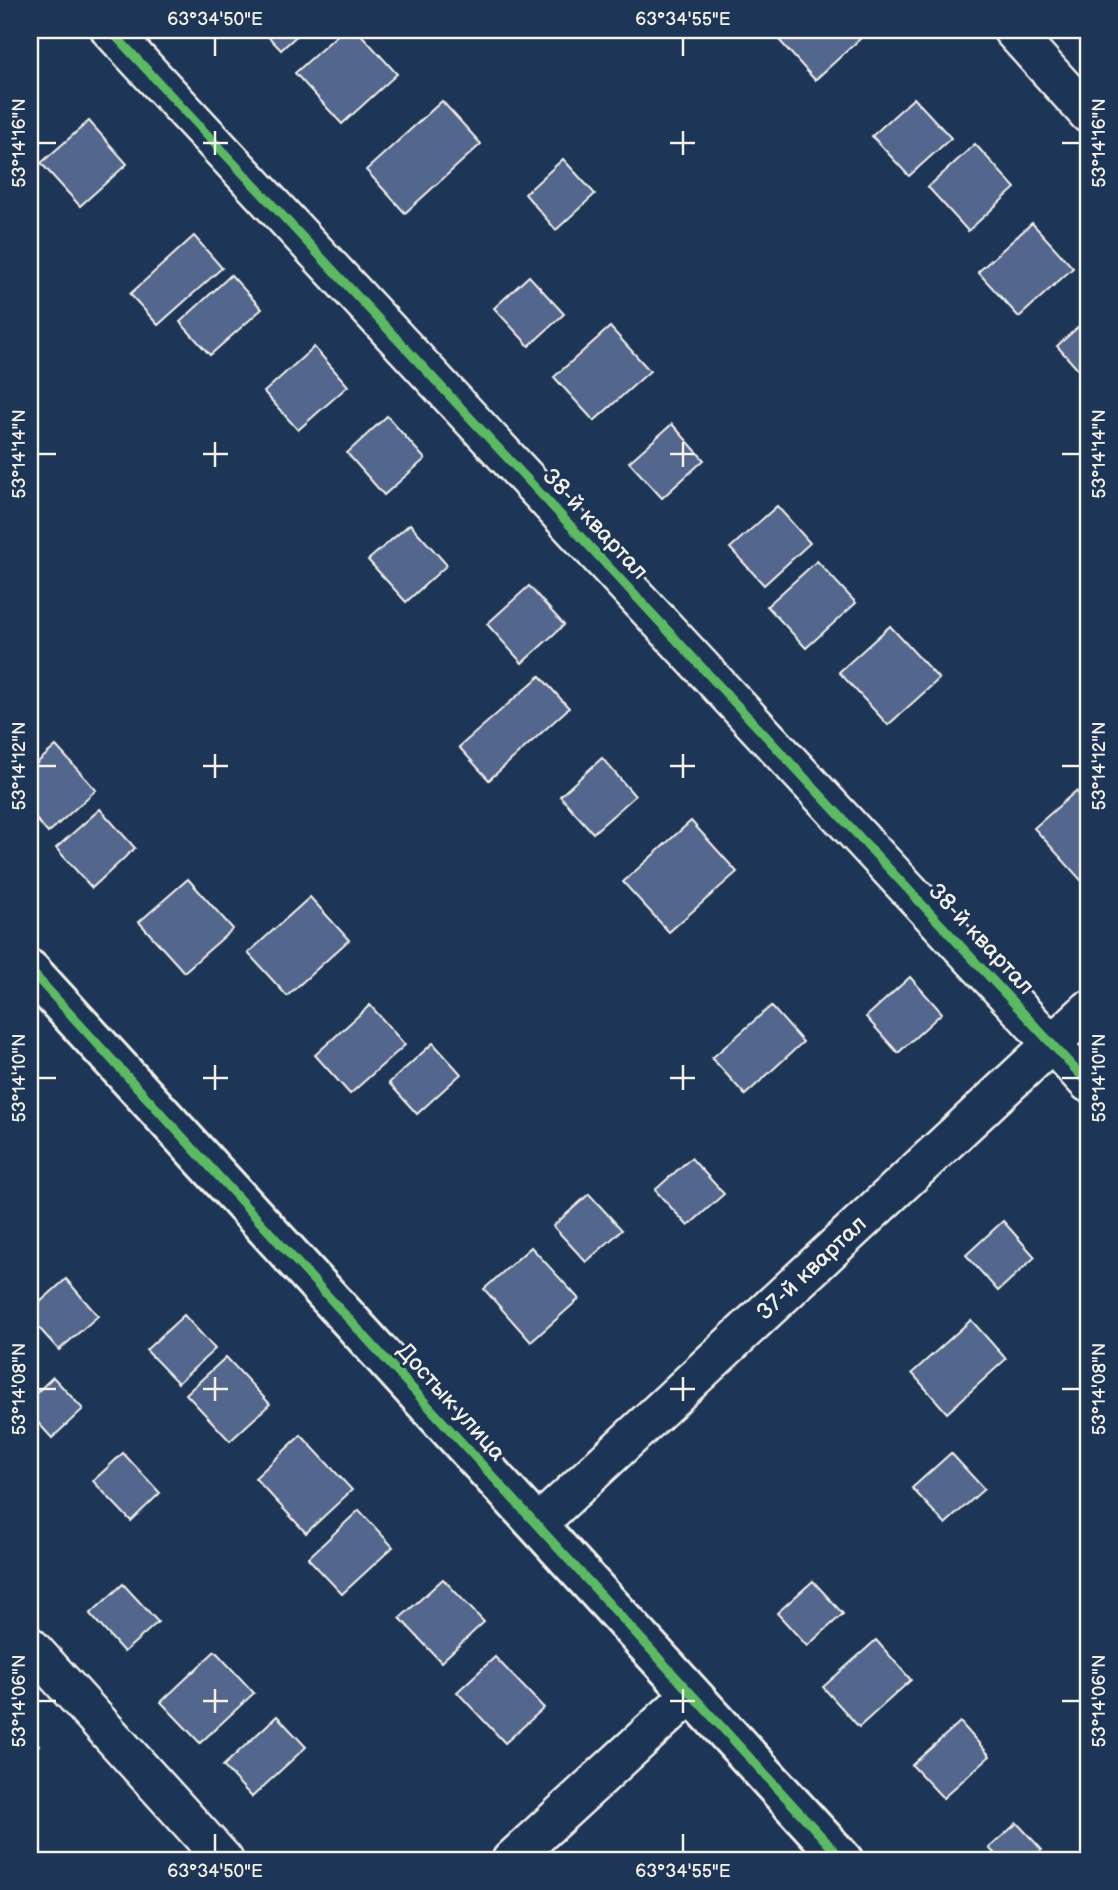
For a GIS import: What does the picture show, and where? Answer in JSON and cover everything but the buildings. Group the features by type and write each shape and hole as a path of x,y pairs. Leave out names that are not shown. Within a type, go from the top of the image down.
{"street":[{"name":"38-й квартал","path":"110,30 1088,1083"},
{"path":"1012,30 1088,114"},
{"name":"Достык улица","path":"30,970 843,1860"},
{"name":"37-й квартал","path":"537,1525 1088,1010"},
{"path":"30,1646 224,1860"},
{"path":"511,1860 691,1693"}],"cycle path":[{"path":"110,30 1088,1083"},
{"path":"30,970 843,1860"}]}
